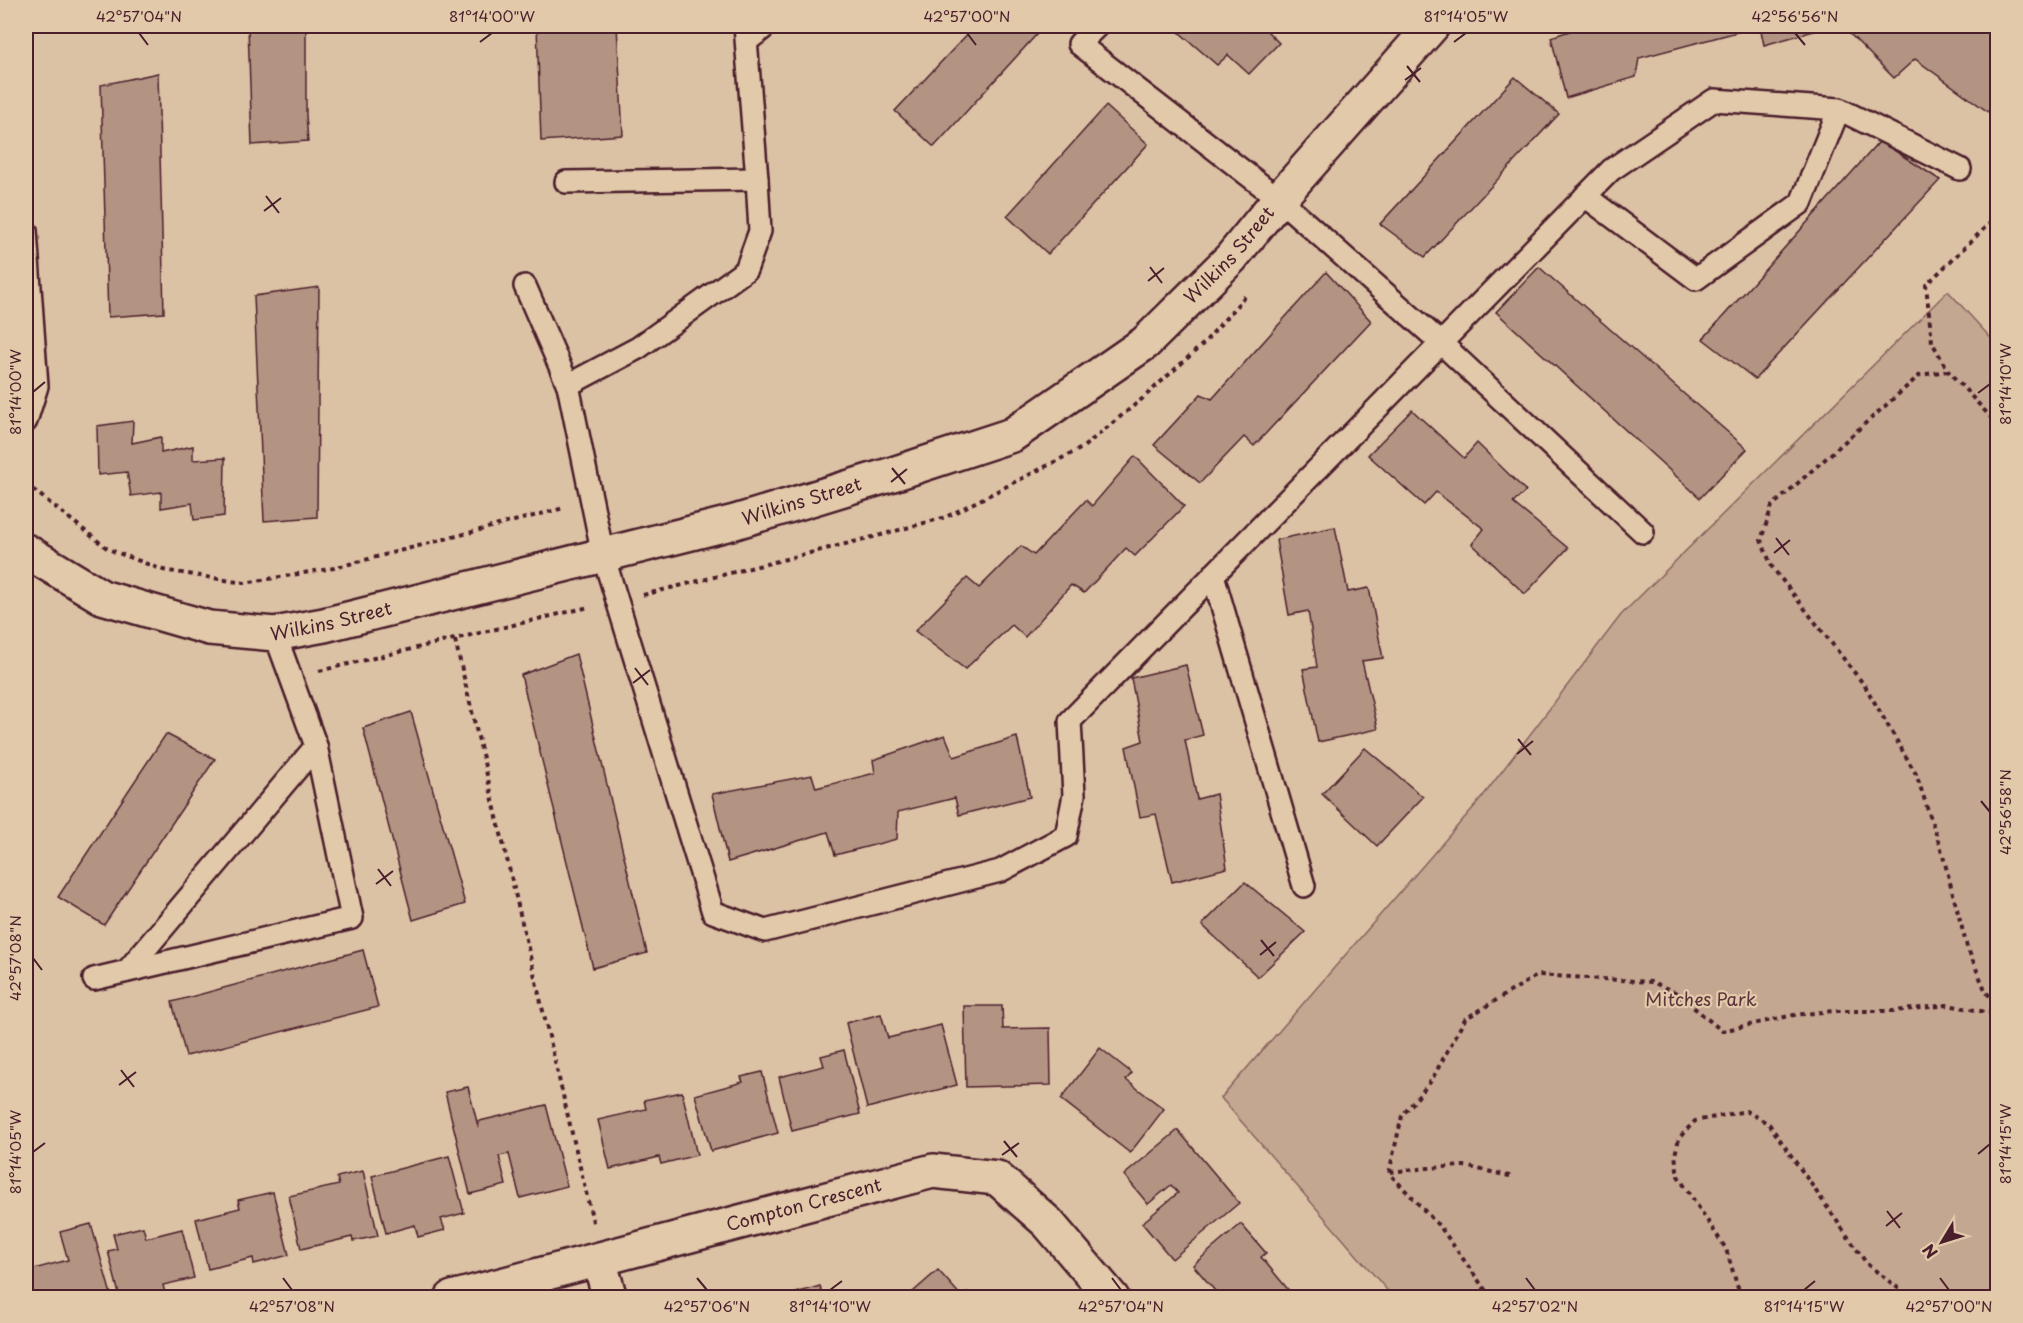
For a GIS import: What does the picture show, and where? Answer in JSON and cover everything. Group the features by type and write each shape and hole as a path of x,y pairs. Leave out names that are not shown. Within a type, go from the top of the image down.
{"street":[{"name":"Wilkins Street","path":"26,551 102,597 209,628 275,634 324,626 735,522 1012,435 1145,343 1231,258 1279,199 1432,26"},
{"name":"Compton Crescent","path":"453,1298 598,1249 933,1172 997,1178 1048,1223 1112,1298"},
{"path":"598,1249 610,1298"}],"lane":[{"path":"568,386 638,348 746,270 760,231 746,33 766,26"},
{"path":"1096,26 1079,44 1279,199 1441,343 1643,532"},
{"path":"525,285 568,386 603,555 713,912 765,931 1000,871 1066,836 1074,795 1070,721 1611,170 1714,100 1839,109 1960,169"},
{"path":"1585,196 1696,279 1801,204 1839,109"},
{"path":"566,182 757,179"},
{"path":"26,231 37,386 26,421"},
{"path":"1213,575 1304,886"},
{"path":"94,978 352,918 316,746 275,634"},
{"path":"127,971 316,746"}],"path":[{"path":"1998,215 1926,285 1932,342 1948,371 1998,425"},
{"path":"1948,371 1920,375 1772,506 1761,540 1772,567 1865,686 1916,774 1942,852 1967,947 1986,992 1998,1005"},
{"path":"26,484 108,549 163,570 244,583 334,568 574,505"},
{"path":"290,676 307,674 596,606"},
{"path":"455,640 598,1249"},
{"path":"1389,1173 1402,1116 1431,1081 1465,1019 1538,975 1652,982 1675,993 1722,1031 1794,1015 1833,1011 1895,1011 1947,1005 1998,1014"},
{"path":"1741,1298 1726,1249 1678,1176 1675,1155 1679,1138 1695,1121 1746,1112 1769,1124 1867,1264 1911,1298"},
{"path":"1389,1173 1428,1167 1464,1166 1514,1177"},
{"path":"1389,1173 1441,1228 1491,1298"}],"green space":[{"name":"Mitches Park","path":"1948,291 1998,346 1997,1297 1393,1297 1221,1098 1480,800 1621,615"}],"building":[{"path":"248,26 306,26 308,141 252,145"},
{"path":"537,26 617,26 623,135 541,141"},
{"path":"975,26 1028,26 1037,34 934,147 895,111"},
{"path":"1172,26 1238,26 1244,32 1250,26 1262,26 1279,43 1249,74 1228,55 1217,65"},
{"path":"1585,26 1760,26 1639,58 1636,77 1566,98 1551,37"},
{"path":"1760,26 1832,26 1764,45"},
{"path":"1979,26 1998,39 1998,119 1915,59 1894,78 1843,27"},
{"path":"158,73 164,313 108,317 101,85"},
{"path":"1515,77 1559,114 1425,257 1380,224"},
{"path":"1106,106 1148,144 1048,254 1007,216"},
{"path":"1880,141 1940,180 1755,379 1703,339"},
{"path":"1539,267 1747,449 1700,498 1496,312"},
{"path":"1326,272 1371,321 1254,446 1244,437 1200,483 1154,445 1201,394 1212,399"},
{"path":"319,287 317,517 264,521 254,296"},
{"path":"1412,410 1464,458 1477,443 1526,491 1513,503 1568,548 1525,594 1472,544 1484,529 1436,492 1424,505 1368,455"},
{"path":"133,421 132,443 161,437 161,453 193,446 193,460 225,458 224,516 194,520 192,503 161,508 161,492 131,496 127,472 98,475 97,426"},
{"path":"1135,456 1184,506 1135,556 1126,548 1084,593 1071,585 1025,637 1012,625 965,669 915,631 967,578 979,588 1021,546 1034,555 1086,500 1092,506"},
{"path":"1335,527 1348,592 1369,588 1383,658 1362,661 1378,729 1318,742 1303,669 1317,667 1308,611 1289,615 1276,540"},
{"path":"576,654 647,953 593,968 521,675"},
{"path":"1186,665 1203,735 1185,740 1197,799 1216,794 1227,868 1172,882 1156,814 1140,817 1126,747 1143,741 1131,678"},
{"path":"411,712 465,904 413,920 363,728"},
{"path":"166,734 215,759 104,925 58,897"},
{"path":"945,735 954,757 1017,737 1030,797 959,815 955,798 898,812 897,839 835,855 828,832 728,862 712,794 812,775 816,788 875,773 873,760"},
{"path":"1365,748 1423,797 1377,846 1322,794"},
{"path":"1245,882 1305,932 1258,977 1202,925"},
{"path":"363,950 378,1007 186,1056 172,1002"},
{"path":"964,1006 1002,1006 1003,1029 1050,1028 1051,1085 966,1087"},
{"path":"881,1014 888,1038 941,1025 957,1085 867,1108 846,1023"},
{"path":"1100,1048 1132,1073 1126,1080 1164,1109 1130,1153 1061,1099"},
{"path":"844,1050 860,1114 792,1131 779,1077 824,1066 821,1056"},
{"path":"762,1072 778,1133 711,1151 695,1095 743,1082 741,1077"},
{"path":"468,1087 478,1126 480,1121 546,1105 567,1186 520,1198 509,1154 499,1156 506,1185 470,1194 445,1092"},
{"path":"682,1092 697,1155 661,1164 659,1157 610,1169 598,1120 646,1109 644,1100"},
{"path":"1178,1130 1239,1203 1172,1259 1142,1223 1178,1193 1171,1185 1148,1204 1124,1175"},
{"path":"449,1156 464,1213 441,1219 445,1230 418,1237 415,1225 386,1233 372,1176"},
{"path":"363,1171 378,1236 353,1241 352,1237 301,1249 289,1196 339,1185 337,1177"},
{"path":"273,1192 289,1255 254,1264 253,1258 208,1269 196,1219 240,1208 238,1200"},
{"path":"91,1224 112,1298 27,1298 26,1271 68,1260 60,1232"},
{"path":"1241,1224 1266,1253 1261,1257 1291,1293 1286,1298 1221,1298 1193,1265"},
{"path":"143,1227 146,1238 182,1229 194,1278 163,1285 166,1298 120,1298 108,1251 117,1249 113,1234"},
{"path":"938,1270 962,1297 968,1292 973,1298 906,1298"},
{"path":"820,1286 823,1298 779,1298"}]}
